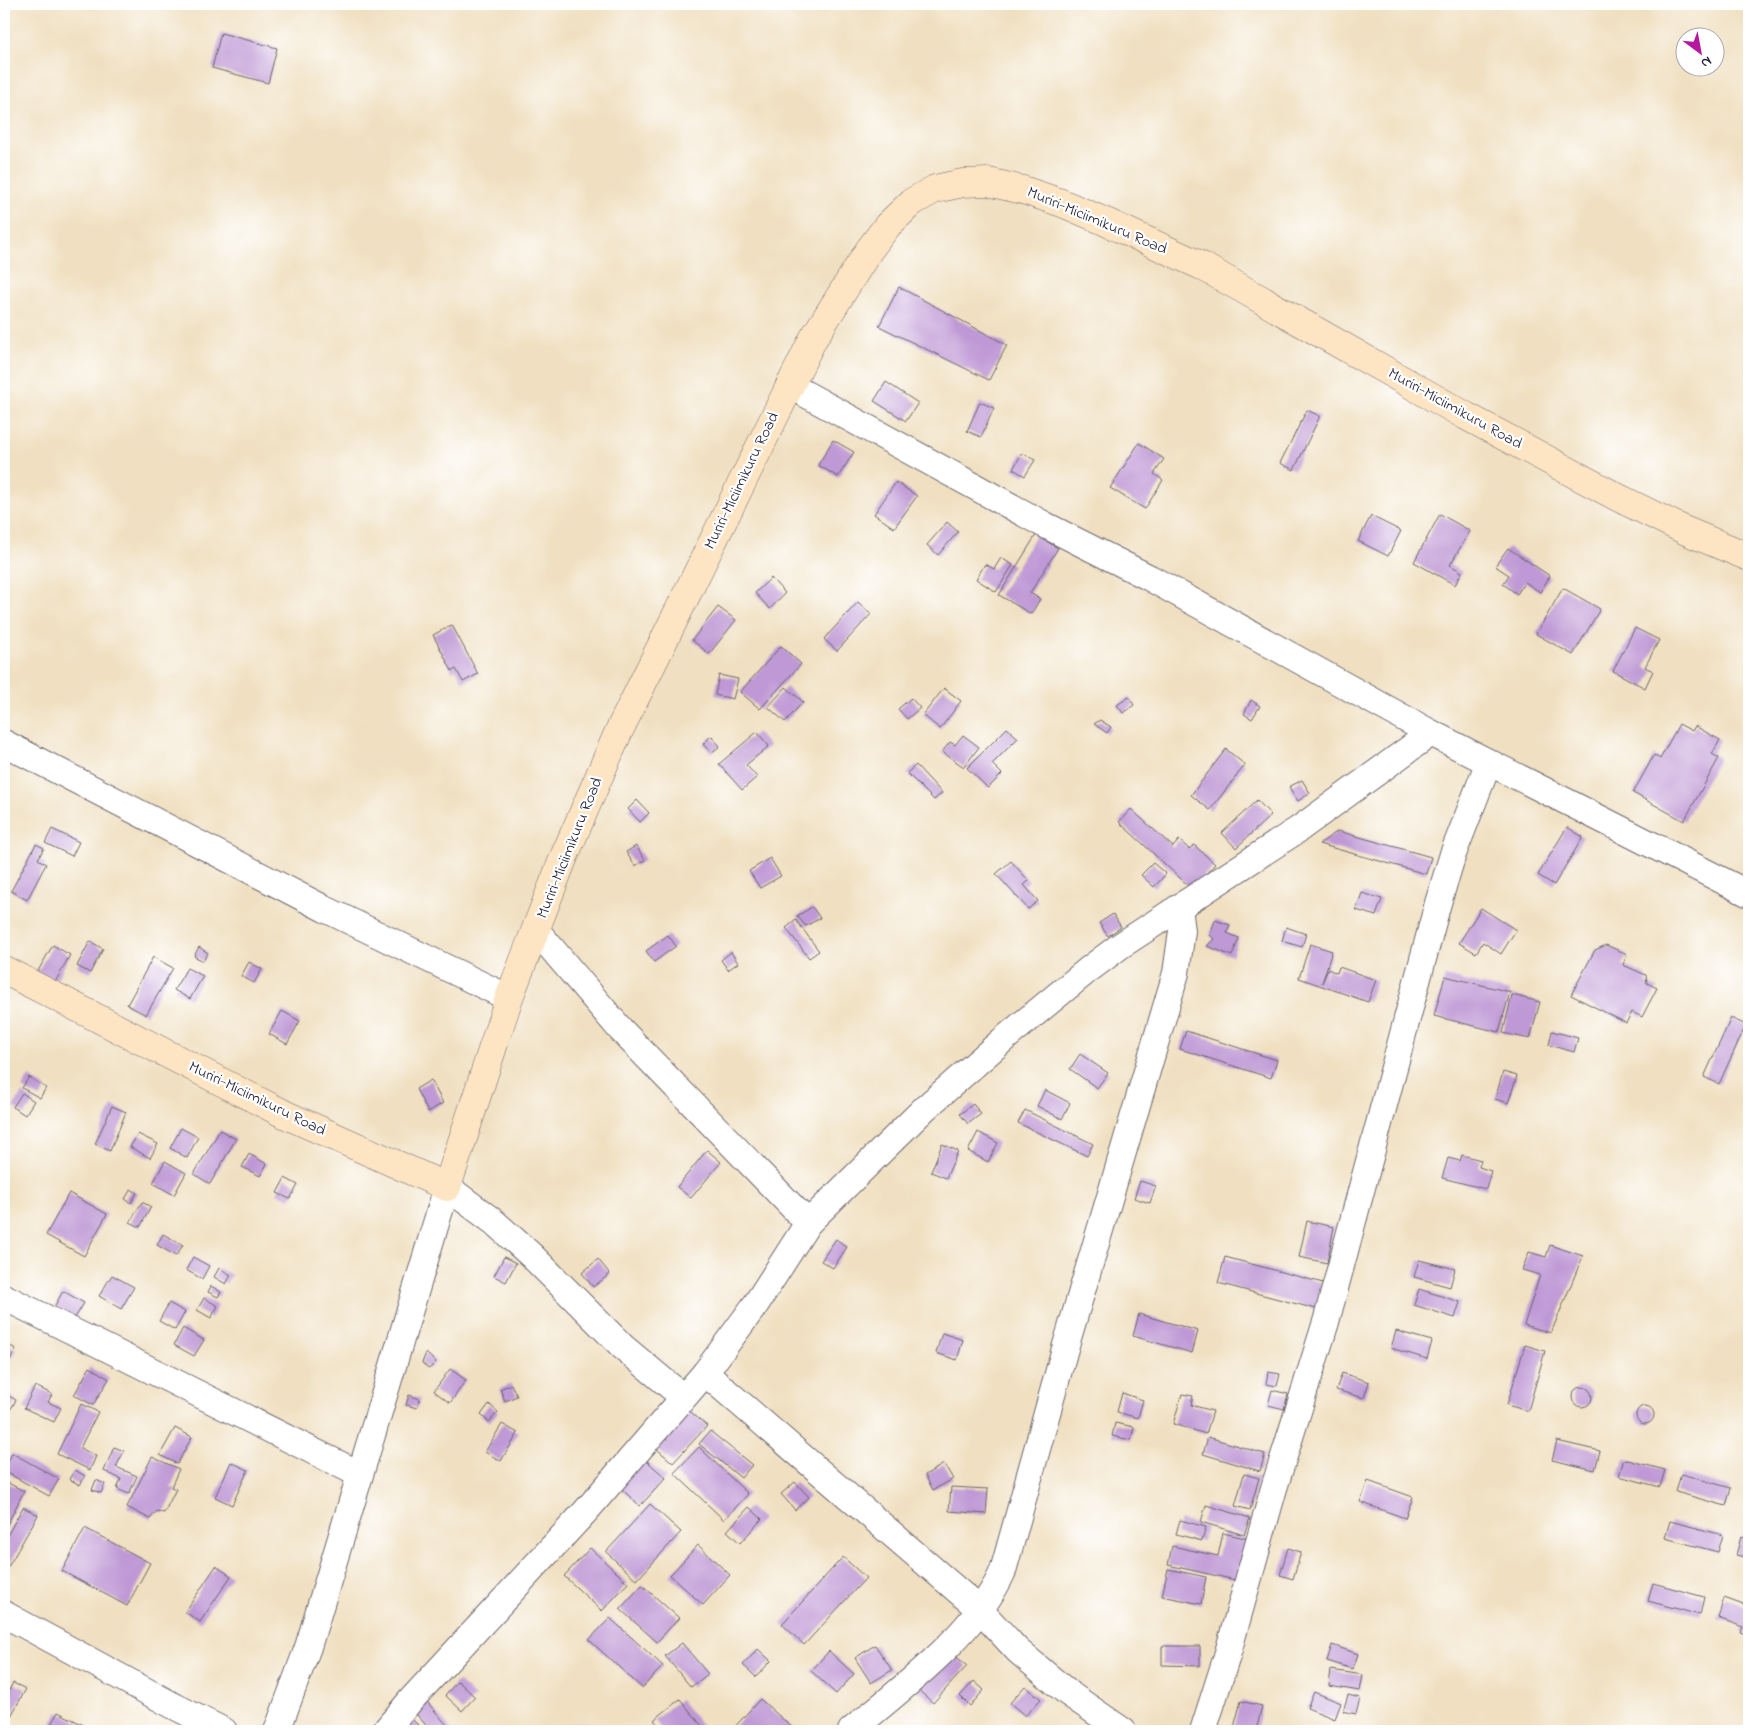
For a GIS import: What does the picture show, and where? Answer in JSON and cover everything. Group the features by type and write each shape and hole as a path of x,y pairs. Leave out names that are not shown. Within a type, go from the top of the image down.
{"street":[{"name":"Muriri-Miciimikuru Road","path":"4,970 284,1114 447,1187 509,998 563,859 618,733 789,385 813,339 888,225 912,202 935,190 962,183 988,182 1023,190 1062,203 1202,266 1466,416 1619,498 1686,531 1749,557"},
{"path":"789,385 1045,525 1150,578 1488,764 1749,894"},
{"path":"385,1731 585,1512 705,1373 756,1304 808,1223 924,1109 1004,1039 1088,970 1299,829 1431,733"},
{"path":"4,743 325,909 509,998"},
{"path":"1203,1731 1227,1656 1274,1488 1326,1322 1438,904 1454,854 1488,764"},
{"path":"852,1731 951,1643 998,1583 1176,973 1182,931 1179,908"},
{"path":"536,930 621,1030 808,1223"},
{"path":"276,1731 308,1646 447,1187 494,1222 532,1256 624,1347 683,1397"},
{"path":"4,1298 359,1474"},
{"path":"705,1373 979,1609 1018,1651 1068,1693 1122,1731"},
{"path":"4,1614 224,1731"}],"building":[{"path":"221,33 277,48 268,83 212,68"},
{"path":"899,287 1007,345 989,380 879,326"},
{"path":"886,382 918,403 906,421 874,401"},
{"path":"980,402 994,408 981,437 967,431"},
{"path":"1307,410 1320,416 1294,470 1280,463"},
{"path":"833,440 854,452 838,477 818,465"},
{"path":"1139,443 1164,459 1154,474 1163,480 1145,509 1110,488"},
{"path":"1022,453 1035,460 1025,476 1013,469"},
{"path":"896,482 917,496 894,528 874,514"},
{"path":"1440,514 1470,531 1450,565 1462,572 1455,585 1414,562"},
{"path":"1371,516 1401,531 1388,556 1358,541"},
{"path":"947,522 958,532 938,555 927,545"},
{"path":"1036,535 1058,548 1030,593 1040,599 1031,614 999,595"},
{"path":"1508,548 1550,576 1540,592 1525,582 1517,594 1503,584 1509,575 1495,566"},
{"path":"1001,558 1013,565 996,592 976,579 985,564 994,569"},
{"path":"771,578 785,593 770,609 755,593"},
{"path":"1563,588 1600,609 1573,655 1536,634"},
{"path":"858,602 871,614 837,651 824,639"},
{"path":"718,607 736,620 709,654 692,640"},
{"path":"452,625 478,674 463,682 456,669 452,671 433,635"},
{"path":"1635,628 1659,640 1645,667 1653,671 1645,688 1613,671"},
{"path":"781,646 801,664 760,709 740,692"},
{"path":"719,675 738,679 733,699 715,695"},
{"path":"786,687 803,702 785,722 768,707"},
{"path":"944,688 961,701 940,729 923,715"},
{"path":"1129,697 1134,705 1123,713 1117,705"},
{"path":"911,698 920,708 907,719 898,709"},
{"path":"1251,700 1260,706 1252,719 1244,714"},
{"path":"1100,720 1111,727 1107,733 1094,724"},
{"path":"1679,724 1692,731 1695,726 1720,740 1712,754 1719,758 1684,821 1633,793 1654,755 1660,759"},
{"path":"1007,728 1018,738 992,764 1002,774 988,788 967,768"},
{"path":"757,732 769,746 746,765 757,777 742,790 719,764"},
{"path":"963,735 979,747 964,767 942,752 950,742 955,745"},
{"path":"711,736 720,746 711,753 703,744"},
{"path":"1226,749 1245,765 1210,810 1191,795"},
{"path":"916,765 942,793 934,800 907,773"},
{"path":"1302,780 1310,793 1298,801 1289,787"},
{"path":"637,800 649,813 640,822 628,809"},
{"path":"1257,800 1271,815 1236,848 1222,833"},
{"path":"1131,809 1173,847 1179,840 1189,849 1194,845 1215,864 1192,889 1119,822"},
{"path":"1567,827 1583,837 1554,885 1538,875"},
{"path":"52,829 79,842 72,856 45,843"},
{"path":"1338,831 1431,857 1426,874 1319,844"},
{"path":"36,844 44,848 38,859 46,864 27,900 11,891"},
{"path":"636,846 645,860 635,866 626,852"},
{"path":"770,858 781,876 760,888 749,871"},
{"path":"1011,861 1029,881 1024,885 1038,901 1028,909 996,874"},
{"path":"1153,863 1166,874 1154,887 1141,875"},
{"path":"1362,893 1382,899 1376,916 1356,910"},
{"path":"812,907 820,918 806,926 797,916"},
{"path":"1481,908 1516,930 1501,954 1483,942 1476,953 1459,943"},
{"path":"1113,914 1121,927 1108,936 1099,923"},
{"path":"796,920 819,951 809,958 786,928"},
{"path":"1215,920 1230,925 1227,933 1239,938 1232,956 1207,946 1214,939 1210,935"},
{"path":"1286,927 1306,934 1302,947 1282,941"},
{"path":"668,935 676,946 654,962 646,951"},
{"path":"90,941 103,949 90,973 77,966"},
{"path":"1310,944 1332,951 1322,983 1328,969 1337,973 1339,967 1376,980 1368,1002 1299,978"},
{"path":"53,945 70,955 53,986 35,976"},
{"path":"1606,945 1627,954 1623,965 1646,975 1647,983 1657,988 1642,1017 1632,1012 1626,1023 1571,995 1595,950"},
{"path":"199,947 208,953 203,961 194,956"},
{"path":"731,952 738,963 728,970 721,960"},
{"path":"153,957 173,968 146,1015 127,1005"},
{"path":"249,962 262,969 254,983 241,976"},
{"path":"187,968 203,976 190,999 174,990"},
{"path":"1445,976 1510,992 1499,1032 1434,1016"},
{"path":"1512,995 1540,1002 1530,1039 1503,1033"},
{"path":"282,1011 300,1021 287,1044 269,1034"},
{"path":"1731,1018 1746,1025 1719,1084 1704,1077"},
{"path":"1186,1031 1277,1060 1271,1078 1180,1049"},
{"path":"1552,1031 1578,1038 1574,1052 1549,1045"},
{"path":"1080,1054 1108,1073 1097,1088 1070,1069"},
{"path":"1503,1072 1517,1076 1508,1103 1495,1099"},
{"path":"29,1077 46,1088 40,1098 22,1088"},
{"path":"431,1080 443,1103 428,1112 416,1089"},
{"path":"1045,1090 1070,1103 1062,1119 1037,1106"},
{"path":"22,1093 34,1101 25,1115 13,1107"},
{"path":"973,1104 981,1114 968,1124 960,1114"},
{"path":"112,1106 126,1112 110,1151 95,1144"},
{"path":"1025,1110 1093,1144 1087,1156 1018,1123"},
{"path":"181,1128 198,1137 187,1158 170,1148"},
{"path":"220,1130 236,1139 210,1184 194,1174"},
{"path":"978,1132 998,1143 988,1162 968,1151"},
{"path":"138,1134 158,1144 150,1158 130,1147"},
{"path":"942,1144 958,1151 946,1178 931,1172"},
{"path":"707,1150 721,1162 691,1198 677,1187"},
{"path":"249,1154 267,1164 260,1176 242,1167"},
{"path":"1462,1155 1481,1160 1479,1167 1491,1171 1486,1189 1442,1178 1448,1158 1460,1161"},
{"path":"165,1161 186,1173 174,1195 153,1183"},
{"path":"285,1178 298,1185 290,1199 277,1193"},
{"path":"1140,1181 1156,1186 1150,1203 1134,1198"},
{"path":"131,1189 137,1193 131,1203 125,1199"},
{"path":"69,1193 107,1214 84,1256 46,1235"},
{"path":"142,1202 151,1207 140,1227 130,1222"},
{"path":"1307,1221 1334,1227 1327,1263 1299,1257"},
{"path":"163,1234 183,1245 176,1256 157,1245"},
{"path":"836,1239 847,1247 833,1268 821,1261"},
{"path":"1550,1245 1583,1256 1551,1333 1524,1325 1540,1275 1522,1270 1529,1252 1546,1257"},
{"path":"193,1257 209,1266 202,1279 186,1270"},
{"path":"504,1257 516,1263 506,1282 494,1276"},
{"path":"1225,1257 1323,1283 1316,1309 1218,1283"},
{"path":"598,1259 610,1274 593,1287 582,1273"},
{"path":"1419,1260 1455,1269 1450,1287 1414,1277"},
{"path":"219,1268 231,1275 226,1284 214,1277"},
{"path":"112,1275 134,1287 121,1309 99,1296"},
{"path":"211,1286 221,1292 218,1297 208,1292"},
{"path":"1419,1289 1460,1302 1455,1318 1414,1305"},
{"path":"63,1291 84,1303 72,1323 52,1311"},
{"path":"204,1298 218,1306 211,1318 197,1310"},
{"path":"169,1303 185,1312 175,1330 159,1321"},
{"path":"1139,1314 1198,1331 1192,1353 1133,1336"},
{"path":"183,1328 204,1340 194,1356 174,1345"},
{"path":"1396,1331 1432,1341 1427,1359 1391,1348"},
{"path":"942,1333 963,1340 957,1360 936,1353"},
{"path":"4,1343 16,1349 4,1370"},
{"path":"1525,1345 1545,1351 1528,1411 1507,1405"},
{"path":"426,1353 436,1362 429,1369 422,1363"},
{"path":"90,1367 109,1379 93,1405 74,1395"},
{"path":"450,1369 466,1380 450,1403 434,1391"},
{"path":"1268,1372 1280,1374 1277,1386 1266,1384"},
{"path":"1342,1373 1369,1382 1364,1398 1336,1390"},
{"path":"511,1384 517,1396 505,1401 500,1389"},
{"path":"35,1386 52,1394 48,1402 61,1408 54,1422 24,1408"},
{"path":"1582,1387 1589,1390 1592,1397 1589,1404 1582,1407 1575,1404 1572,1397 1575,1390"},
{"path":"1272,1390 1288,1394 1284,1409 1268,1405"},
{"path":"4,1393 16,1400 4,1421"},
{"path":"1122,1393 1143,1400 1138,1418 1117,1412"},
{"path":"1182,1394 1193,1396 1191,1405 1213,1411 1206,1434 1173,1424"},
{"path":"409,1395 420,1399 417,1408 406,1405"},
{"path":"81,1404 98,1412 80,1448 96,1456 90,1470 57,1454"},
{"path":"489,1404 498,1412 489,1422 481,1415"},
{"path":"684,1406 707,1426 673,1463 650,1443"},
{"path":"1641,1406 1649,1406 1654,1411 1652,1422 1641,1424 1636,1419 1636,1411"},
{"path":"1115,1423 1134,1427 1131,1440 1112,1436"},
{"path":"502,1424 518,1433 501,1461 485,1452"},
{"path":"175,1428 192,1437 177,1464 160,1455"},
{"path":"710,1431 752,1465 741,1478 699,1444"},
{"path":"1208,1437 1265,1454 1260,1471 1203,1454"},
{"path":"1557,1441 1600,1451 1595,1470 1552,1460"},
{"path":"114,1447 124,1451 116,1467 137,1476 129,1494 117,1489 121,1479 104,1471"},
{"path":"699,1447 748,1494 724,1520 674,1473"},
{"path":"12,1453 59,1479 49,1496 4,1471"},
{"path":"640,1455 666,1478 640,1506 615,1483"},
{"path":"152,1457 179,1469 171,1487 176,1489 164,1513 157,1511 150,1519 127,1507"},
{"path":"1624,1459 1665,1470 1660,1487 1619,1476"},
{"path":"231,1462 248,1470 232,1505 215,1497"},
{"path":"944,1464 953,1479 933,1490 925,1475"},
{"path":"75,1470 85,1476 80,1485 69,1479"},
{"path":"1244,1474 1259,1478 1250,1510 1235,1506"},
{"path":"1681,1474 1731,1488 1726,1506 1676,1492"},
{"path":"96,1480 105,1484 101,1493 92,1490"},
{"path":"1368,1481 1413,1497 1405,1518 1360,1502"},
{"path":"795,1482 809,1497 795,1510 781,1494"},
{"path":"8,1483 24,1491 4,1531 4,1491"},
{"path":"951,1487 988,1489 986,1514 949,1511"},
{"path":"650,1504 681,1532 637,1580 606,1552"},
{"path":"1206,1505 1250,1518 1244,1535 1201,1522"},
{"path":"23,1507 38,1515 8,1567 4,1565 4,1541"},
{"path":"749,1507 762,1519 740,1543 727,1531"},
{"path":"1180,1520 1206,1527 1202,1541 1176,1534"},
{"path":"1670,1521 1723,1535 1718,1552 1665,1538"},
{"path":"85,1528 150,1563 127,1606 62,1571"},
{"path":"1223,1533 1249,1539 1240,1581 1168,1565 1172,1546 1218,1556"},
{"path":"1741,1537 1749,1539 1749,1558 1736,1555"},
{"path":"698,1545 730,1575 703,1605 670,1575"},
{"path":"590,1548 628,1583 602,1611 564,1576"},
{"path":"1288,1548 1301,1552 1293,1579 1280,1575"},
{"path":"843,1557 866,1578 804,1645 782,1624"},
{"path":"216,1566 231,1576 200,1622 185,1612"},
{"path":"1168,1569 1206,1577 1201,1604 1162,1596"},
{"path":"1653,1583 1704,1597 1700,1615 1648,1601"},
{"path":"642,1585 679,1618 657,1642 620,1609"},
{"path":"1724,1598 1749,1607 1749,1635 1741,1632 1743,1627 1718,1618"},
{"path":"610,1618 663,1666 642,1688 589,1640"},
{"path":"682,1643 708,1674 691,1687 665,1656"},
{"path":"875,1645 892,1670 871,1683 855,1658"},
{"path":"1332,1645 1358,1654 1353,1669 1327,1661"},
{"path":"1162,1646 1200,1646 1200,1666 1162,1665"},
{"path":"758,1649 771,1661 756,1677 743,1665"},
{"path":"829,1651 854,1674 836,1694 811,1671"},
{"path":"950,1651 967,1666 933,1703 916,1688"},
{"path":"1331,1670 1363,1675 1360,1691 1329,1686"},
{"path":"458,1681 475,1697 462,1711 445,1695"},
{"path":"974,1681 984,1690 970,1706 960,1696"},
{"path":"13,1683 26,1689 11,1716 4,1713 4,1700"},
{"path":"1025,1686 1041,1699 1025,1716 1010,1703"},
{"path":"1314,1692 1341,1703 1335,1719 1307,1708"},
{"path":"1348,1695 1360,1698 1356,1714 1343,1711"},
{"path":"423,1697 452,1731 431,1731 411,1708"},
{"path":"680,1699 706,1731 663,1731 654,1720"},
{"path":"760,1699 795,1730 731,1731"},
{"path":"1241,1701 1262,1706 1256,1731 1233,1731"},
{"path":"58,1712 95,1731 47,1731"},
{"path":"408,1715 424,1731 392,1731"}]}
